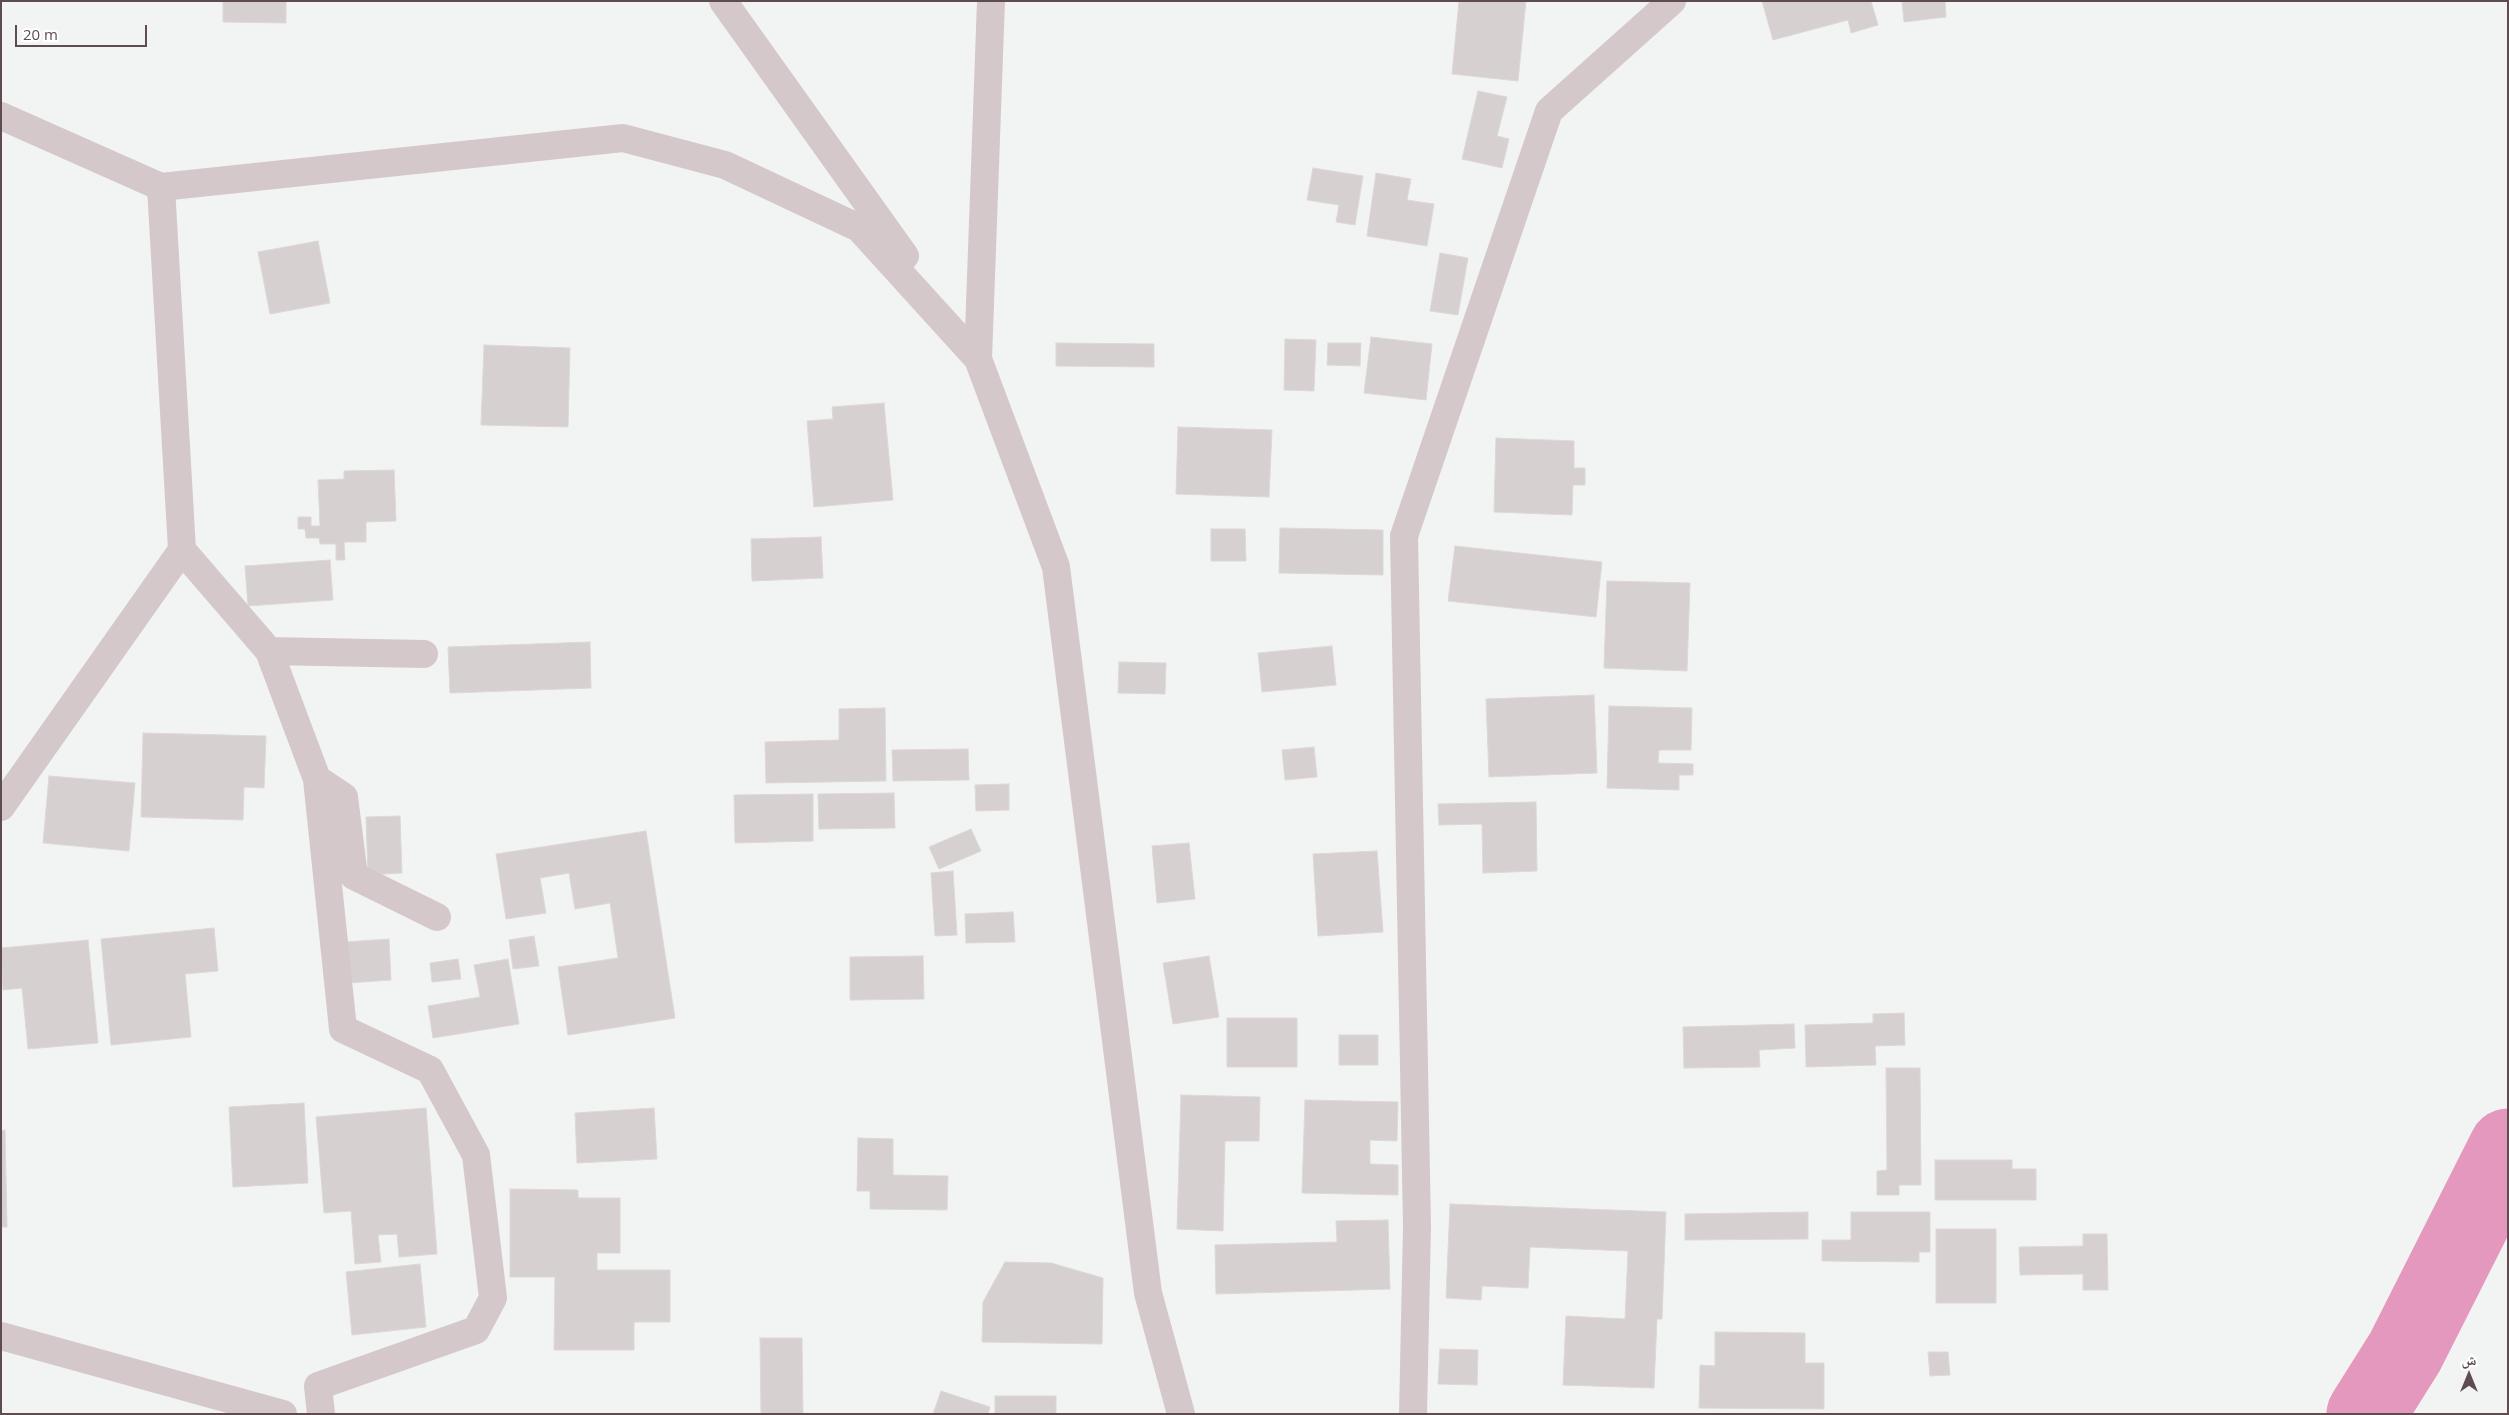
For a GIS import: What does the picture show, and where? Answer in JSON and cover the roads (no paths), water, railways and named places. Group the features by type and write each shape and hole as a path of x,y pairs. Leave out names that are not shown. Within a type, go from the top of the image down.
{"street":[{"path":"723,1 978,359 1056,567 1148,1293 1181,1414"},
{"path":"978,359 991,1"},
{"path":"1413,1414 1417,1226 1404,536 1549,111 1672,1"},
{"path":"1,116 161,187 623,138 724,165 859,228 978,359"},
{"path":"161,187 182,550 269,651 317,779 343,1029 430,1070 476,1155 493,1298 476,1330 318,1386 321,1414"},
{"path":"1,808 182,550"},
{"path":"269,651 424,654"},
{"path":"317,779 344,796 354,876 437,917"},
{"path":"1,1336 283,1414"}],"waterway":[{"path":"2366,1414 2405,1352 2508,1148"}]}
